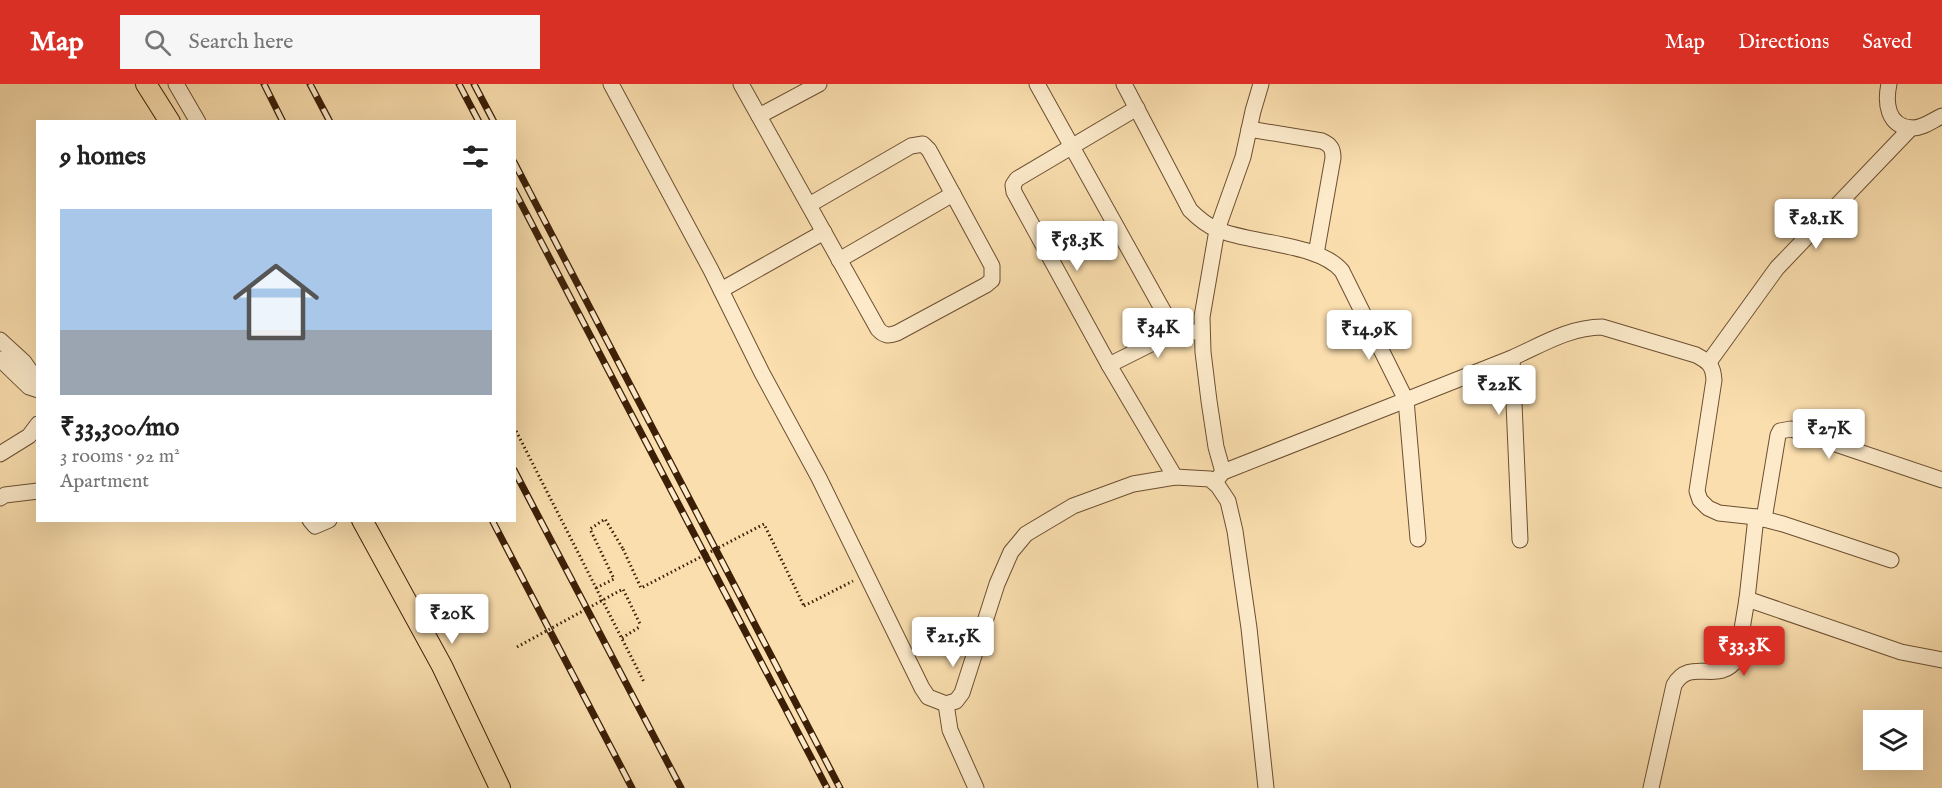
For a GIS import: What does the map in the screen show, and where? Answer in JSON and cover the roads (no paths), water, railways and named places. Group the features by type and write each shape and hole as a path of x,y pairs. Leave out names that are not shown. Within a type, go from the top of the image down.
{"main road":[{"path":"146,84 169,120"},
{"path":"363,522 442,666 500,788"}],"street":[{"path":"176,84 197,120"},
{"path":"611,84 819,478 922,688 928,697 946,704 956,700 962,693 1011,552 1026,534 1073,506 1133,484 1175,477 1210,479 1219,477 1587,327 1602,327 1696,354 1709,362 1714,380 1697,491 1700,500 1708,508 1719,513 1760,518 1808,531 1892,560"},
{"path":"741,84 878,329 883,335 890,336 897,333 992,280 992,266 929,150 923,144 918,144 809,205"},
{"path":"759,116 819,84"},
{"path":"1037,84 1174,332"},
{"path":"1124,84 1190,210 1201,220 1217,230 1316,254 1336,263 1342,271 1406,400 1418,539"},
{"path":"1261,84 1243,157 1217,230 1201,332 1219,477 1228,501 1235,531 1249,628 1266,788"},
{"path":"1889,84 1886,103 1889,114 1898,123 1911,128"},
{"path":"1137,108 1073,148 1017,179 1013,184 1014,192 1109,365 1175,477"},
{"path":"1709,362 1777,268 1911,128 1924,125 1942,116"},
{"path":"1249,129 1322,141 1329,144 1333,150 1316,254"},
{"path":"839,260 952,194"},
{"path":"721,290 824,232"},
{"path":"1109,365 1174,332 1201,332"},
{"path":"0,340 24,362 36,379"},
{"path":"1512,358 1520,540"},
{"path":"0,359 29,387 36,389"},
{"path":"0,454 29,436 36,427"},
{"path":"1651,788 1674,685 1680,675 1689,671 1717,672 1732,666 1737,659 1760,518 1780,430 1791,429 1942,480"},
{"path":"0,498 5,495 36,491"},
{"path":"312,522 315,526 324,522"},
{"path":"1747,599 1901,652 1942,660"},
{"path":"946,704 950,730 976,788"}],"railway":[{"path":"264,84 282,120"},
{"path":"310,84 329,120"},
{"path":"459,84 478,120"},
{"path":"474,84 493,120"},
{"path":"516,166 840,788"},
{"path":"516,194 827,788"},
{"path":"516,474 681,788"},
{"path":"493,522 632,788"}]}
